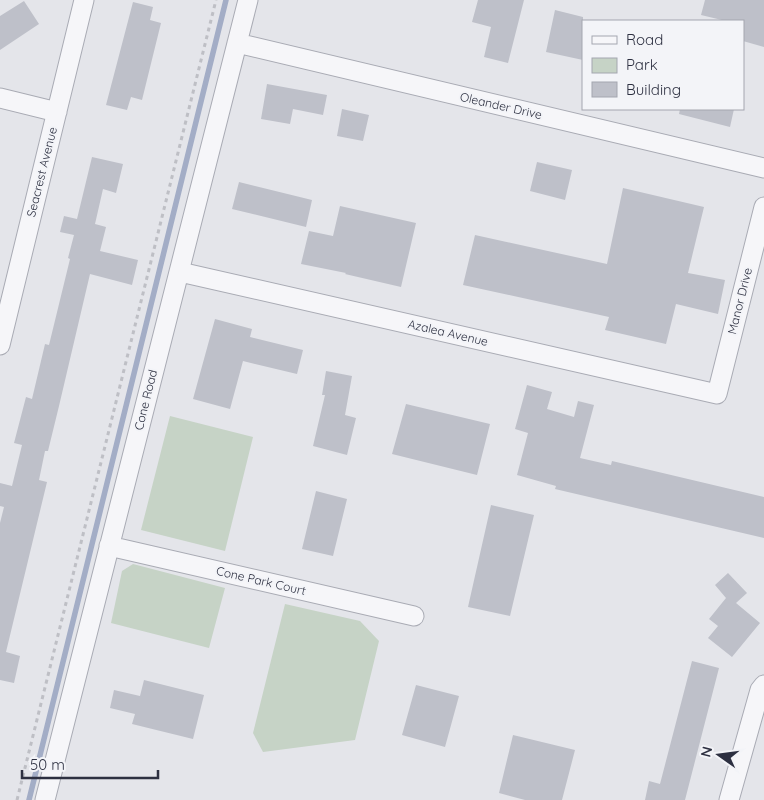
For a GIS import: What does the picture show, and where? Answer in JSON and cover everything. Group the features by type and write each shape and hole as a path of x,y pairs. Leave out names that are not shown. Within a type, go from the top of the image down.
{"street":[{"name":"Seacrest Avenue","path":"0,345 84,0"},
{"name":"Cone Road","path":"45,800 248,0"},
{"name":"Oleander Drive","path":"237,43 764,168"},
{"path":"0,98 57,112"},
{"name":"Manor Drive","path":"717,394 764,207"},
{"name":"Azalea Avenue","path":"180,272 717,394"},
{"name":"Cone Park Court","path":"109,546 414,616"},
{"path":"729,800 760,690 764,685"}],"path":[{"path":"17,800 216,0"}],"green space":[{"path":"170,416 253,437 225,551 141,530"},
{"path":"133,564 225,588 209,648 111,623 122,571"},
{"path":"285,604 360,621 379,641 355,740 263,752 253,733"}],"building":[{"path":"478,0 524,0 508,63 484,57 491,27 472,22"},
{"path":"705,0 764,0 764,47 744,41 744,20 722,20 701,15"},
{"path":"24,1 39,24 0,50 0,16"},
{"path":"133,2 153,7 150,20 161,23 142,100 131,97 127,110 106,105"},
{"path":"555,10 583,17 582,60 546,52"},
{"path":"267,84 327,95 323,115 293,109 290,124 261,119"},
{"path":"342,109 369,115 363,141 337,136"},
{"path":"680,110 734,110 730,127 679,114"},
{"path":"92,157 123,164 116,193 103,189 95,224 106,227 100,251 138,260 132,285 90,274 48,451 45,451 39,480 47,482 6,652 20,656 14,683 0,680 0,523 4,507 0,506 0,483 12,486 22,445 14,443 26,397 32,399 45,344 49,345 70,259 68,258 74,235 60,232 64,216 77,219"},
{"path":"537,162 572,170 565,200 530,191"},
{"path":"239,182 312,200 306,227 232,209"},
{"path":"623,188 704,207 688,273 725,280 718,314 676,304 666,344 605,330 609,317 463,285 475,235 607,264"},
{"path":"340,206 416,223 401,287 301,264 309,231 333,236"},
{"path":"215,319 252,329 250,337 303,350 297,374 243,361 230,409 193,399"},
{"path":"326,371 352,376 345,415 356,418 347,455 313,446 325,395 322,395"},
{"path":"527,385 552,392 547,409 574,417 578,401 594,405 580,458 611,465 612,461 764,497 764,538 555,489 556,486 517,475 528,433 515,429"},
{"path":"406,404 490,424 477,475 392,454"},
{"path":"316,491 347,499 333,556 302,549"},
{"path":"491,505 534,515 510,616 468,607"},
{"path":"728,573 747,593 736,603 760,623 732,657 708,638 718,626 709,619 726,598 715,585"},
{"path":"692,661 719,668 685,800 645,800 649,781 660,784"},
{"path":"144,680 204,695 193,739 132,724 135,714 110,708 114,690 140,696"},
{"path":"416,685 459,696 445,747 402,735"},
{"path":"513,735 575,750 562,800 525,800 499,793"}],"waterway":[{"path":"29,800 226,0"}]}
